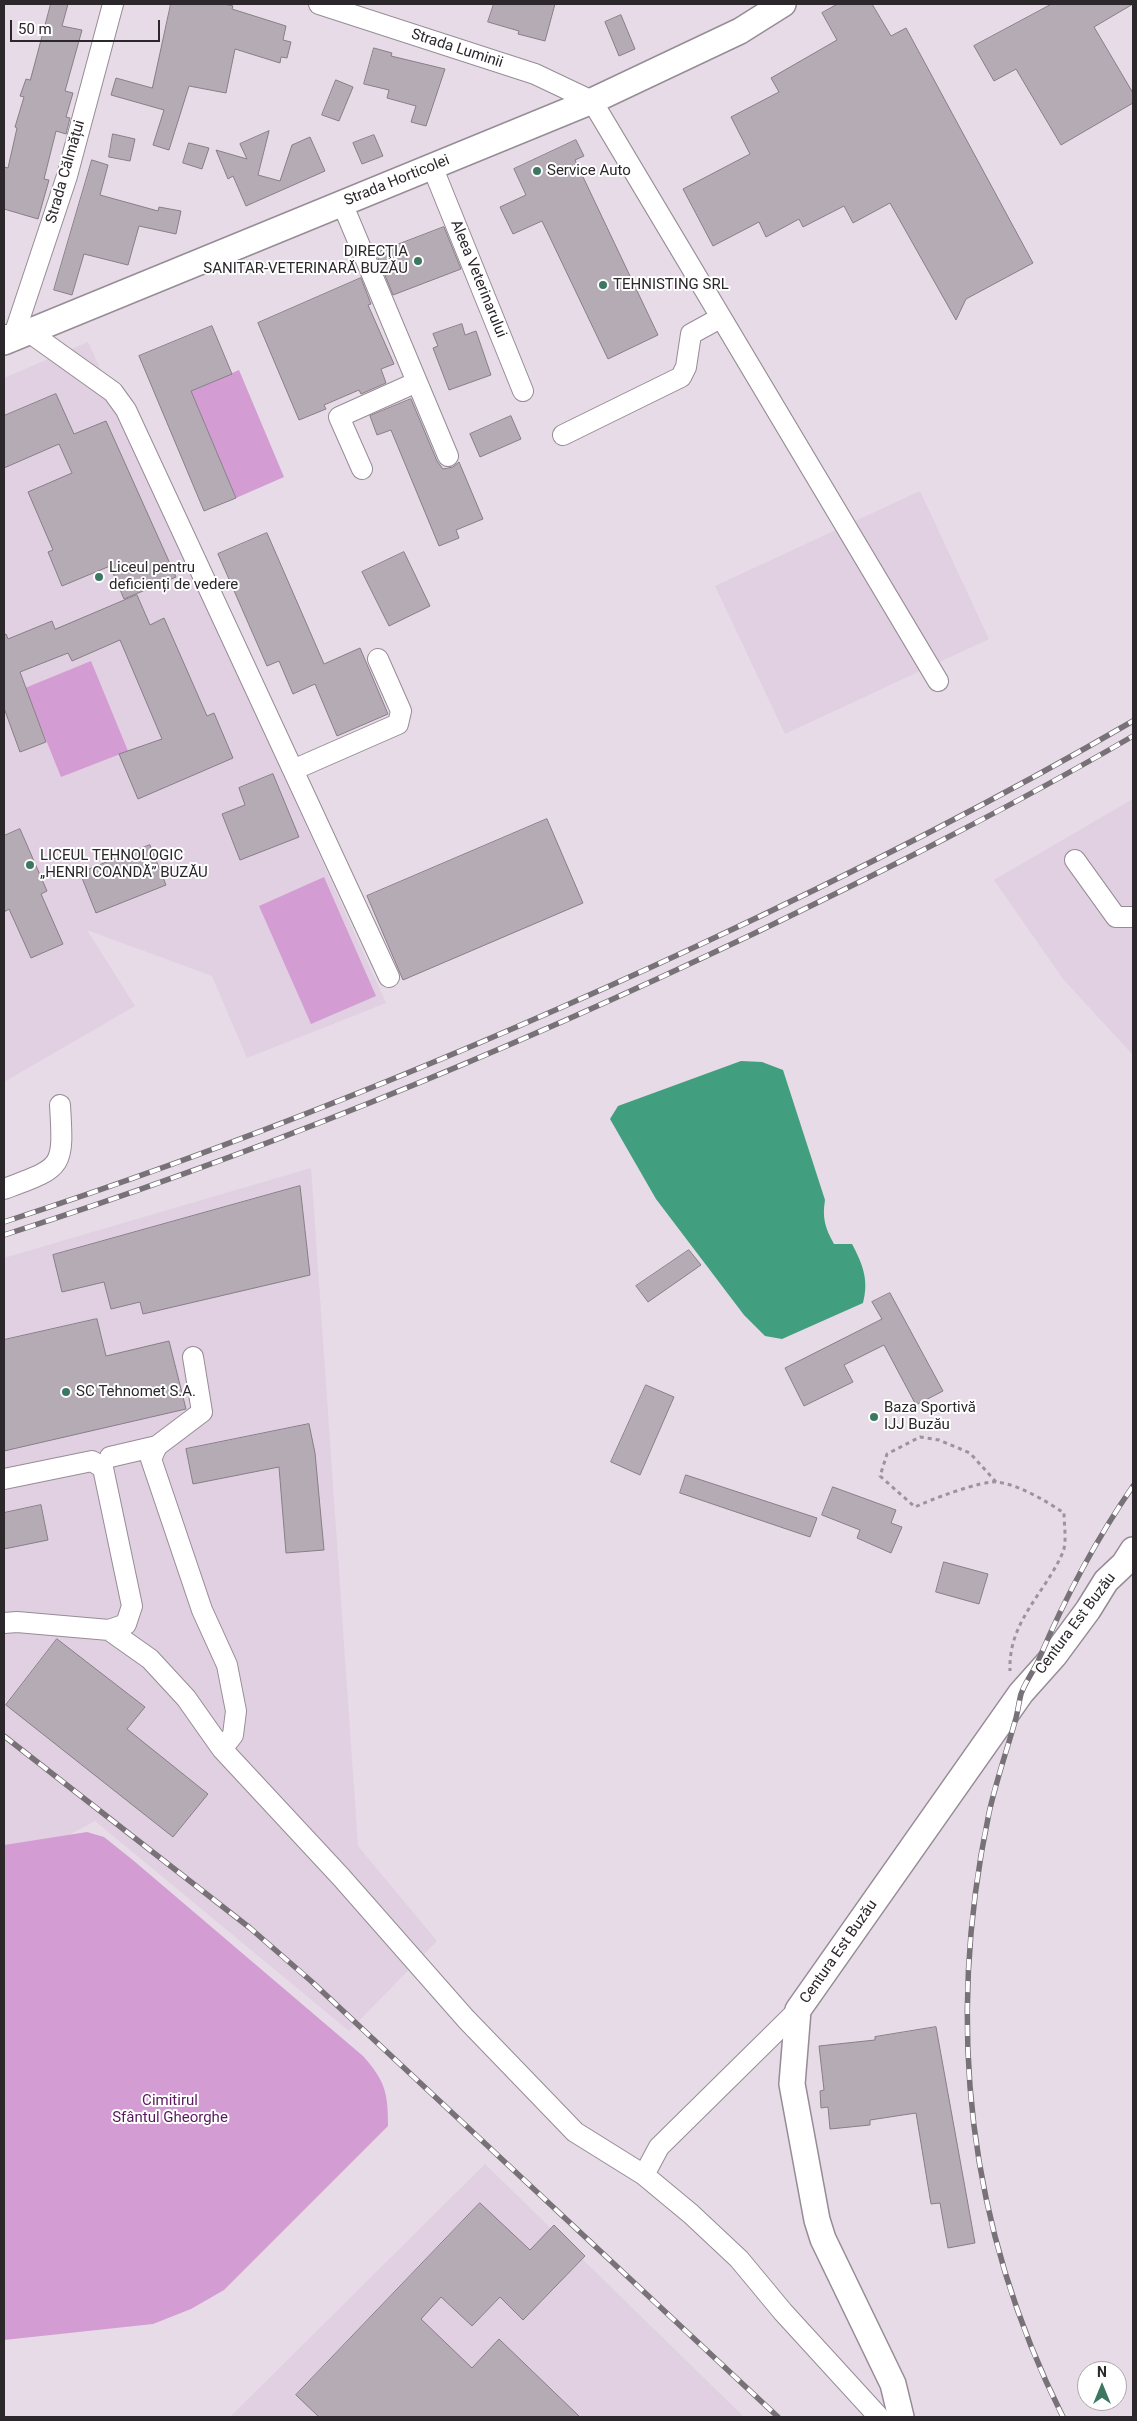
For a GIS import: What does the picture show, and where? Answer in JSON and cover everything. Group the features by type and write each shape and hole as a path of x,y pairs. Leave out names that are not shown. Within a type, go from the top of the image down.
{"main road":[{"name":"Strada Horticolei","path":"12,337 592,101 740,31 783,4"},
{"name":"Centura Est Buzău","path":"901,2417 893,2384 823,2239 817,2220 792,2084 798,2010 1012,1707 1064,1643 1106,1581 1130,1561"}],"street":[{"name":"Strada Călmățui","path":"12,337 67,176 113,4"},
{"name":"Strada Luminii","path":"319,4 535,74 592,101"},
{"path":"592,101 938,681"},
{"name":"Aleea Veterinarului","path":"432,166 523,391"},
{"path":"342,203 448,456"},
{"path":"563,435 681,377 686,368 691,334 720,318"},
{"path":"12,337 113,392 126,410 389,977"},
{"path":"362,469 339,417 417,382"},
{"path":"293,770 398,724 401,711 378,659"},
{"path":"1075,860 1116,917 1133,916"},
{"path":"4,1188 47,1172 59,1159 62,1145 60,1105"},
{"path":"4,1479 147,1452 202,1412 193,1357"},
{"path":"147,1452 202,1610 226,1665 236,1711 233,1735 222,1749"},
{"path":"4,1622 108,1630 126,1624 132,1606 102,1462"},
{"path":"108,1630 150,1659 186,1698 222,1749 342,1877 466,2019 575,2132 644,2175 691,2214 739,2259 879,2417"},
{"path":"644,2175 659,2147 798,2010"}],"path":[{"path":"996,1482 936,1497 915,1507 880,1476 887,1454 920,1437 938,1440 970,1453 996,1482 1042,1498 1064,1513 1064,1551 1019,1624 1014,1642 1010,1659 1012,1707"}],"shaded area":[{"name":"Liceul pentru deficienți de vedere","path":"88,342 386,1003 247,1058 212,976 87,930 135,1006 4,1082 4,378"},
{"path":"920,491 989,639 785,734 715,586"},
{"path":"1133,799 1133,1055 1063,979 994,880"},
{"path":"741,1061 762,1062 783,1070 825,1200 824,1218 828,1233 834,1244 852,1244 864,1273 865,1295 863,1303 782,1339 765,1336 744,1315 656,1199 610,1119 618,1106"},
{"path":"311,1168 358,1846 437,1941 349,2031 95,1821 67,1836 4,1845 4,1258"},
{"path":"485,2164 744,2417 230,2417"}],"green space":[{"path":"239,370 284,477 236,498 191,391"},
{"path":"91,661 128,751 61,777 25,688"},
{"path":"324,877 376,996 311,1024 259,906"},
{"name":"Cimitirul Sfântul Gheorghe","path":"87,1832 104,1837 134,1861 363,2056 381,2080 384,2088 388,2126 224,2290 191,2309 153,2324 4,2340 4,1845"}],"building":[{"path":"51,4 68,4 62,26 82,30 65,91 73,93 66,117 70,118 66,134 56,131 44,179 49,180 38,219 4,209 4,167 8,168 17,128 15,127 24,97 20,96 26,79 30,80"},
{"path":"171,4 224,4 233,6 232,9 286,26 283,40 291,42 287,58 281,57 280,63 235,49 226,93 189,86 169,150 153,145 164,110 111,95 116,78 152,88"},
{"path":"494,4 555,4 545,41 518,34 519,31 488,22"},
{"path":"838,4 872,4 891,36 906,28 1033,263 966,299 956,320 890,203 853,223 844,206 803,227 799,219 766,237 759,222 713,246 683,189 750,154 731,117 779,92 771,78 837,40 822,13"},
{"path":"1052,4 1133,4 1094,27 1133,93 1133,103 1061,145 1016,69 994,81 974,46"},
{"path":"621,15 635,49 619,56 605,22"},
{"path":"374,48 392,53 391,56 445,69 426,126 411,122 416,106 387,98 389,90 364,84"},
{"path":"336,80 353,87 339,121 322,115"},
{"path":"269,131 258,175 280,181 292,145 310,137 325,171 246,206 233,176 228,179 216,150 247,159 240,144"},
{"path":"113,134 135,139 130,161 109,157"},
{"path":"374,135 383,156 362,164 353,143"},
{"name":"TEHNISTING SRL","path":"576,140 584,156 575,160 658,335 608,359 542,221 513,234 500,207 526,195 514,169"},
{"path":"189,143 209,148 202,169 183,163"},
{"path":"92,160 108,165 100,195 158,211 159,207 181,211 176,234 139,226 128,265 84,254 72,295 54,290"},
{"name":"DIRECŢIA SANITAR-VETERINARĂ BUZĂU","path":"444,227 461,269 393,295 376,253"},
{"path":"361,278 371,304 368,305 394,364 381,369 386,383 361,394 359,390 324,405 326,409 299,420 258,323"},
{"path":"462,324 465,335 476,331 491,375 449,390 433,348 438,346 433,334"},
{"path":"212,326 232,374 191,391 236,498 204,511 139,356"},
{"path":"56,394 74,434 106,421 176,577 124,599 110,566 62,586 48,552 53,550 28,492 72,473 59,444 4,468 4,416"},
{"path":"411,399 437,461 443,469 453,467 459,462 483,519 456,530 459,538 439,546 391,430 377,435 370,416"},
{"path":"511,416 521,439 480,457 470,434"},
{"path":"267,533 324,664 360,648 388,714 337,736 315,684 293,694 279,661 267,666 218,554"},
{"path":"404,552 430,606 389,626 362,572"},
{"path":"137,595 150,625 164,618 207,716 214,713 233,758 138,799 119,754 162,739 120,640 72,661 68,653 20,672 46,742 20,752 4,708 4,635 6,634 8,639 52,621 55,629"},
{"path":"273,774 299,837 240,860 222,814 245,805 239,788"},
{"path":"547,819 583,903 403,980 367,896"},
{"path":"20,829 47,891 41,894 63,944 31,958 9,909 4,912 4,836"},
{"path":"150,845 166,885 96,913 80,873"},
{"path":"300,1186 310,1275 143,1314 140,1302 111,1309 104,1282 62,1292 53,1255"},
{"path":"689,1250 701,1265 648,1302 636,1286"},
{"path":"890,1293 943,1391 916,1405 884,1345 844,1365 853,1382 804,1406 785,1368 882,1319 872,1302"},
{"path":"97,1319 106,1356 169,1341 186,1409 4,1451 4,1340"},
{"path":"646,1385 674,1397 640,1475 611,1462"},
{"path":"309,1424 315,1453 324,1550 286,1553 279,1467 193,1484 186,1449"},
{"path":"686,1475 817,1518 810,1537 680,1493"},
{"path":"833,1487 896,1510 891,1523 902,1527 891,1553 857,1538 860,1530 822,1515"},
{"path":"41,1505 48,1540 4,1549 4,1513"},
{"path":"944,1562 988,1574 979,1604 936,1592"},
{"path":"57,1639 145,1707 127,1729 208,1794 173,1837 6,1705"},
{"path":"936,2027 975,2243 948,2248 940,2203 931,2204 916,2113 870,2120 870,2125 830,2129 828,2107 821,2108 820,2091 824,2090 819,2046 875,2040 875,2037"},
{"path":"480,2203 530,2250 554,2225 585,2256 523,2320 500,2297 472,2326 441,2297 421,2319 472,2368 499,2339 580,2417 319,2417 296,2395"}],"railway":[{"path":"4,1222 268,1129 527,1023 697,946 863,866 972,810 1133,721"},
{"path":"4,1235 195,1170 290,1134 477,1059 570,1018 753,934 897,863 1040,789 1133,736"},
{"path":"1063,2417 1030,2345 1005,2271 986,2197 974,2122 968,2046 968,1969 976,1891 989,1813 1021,1694 1082,1570 1133,1486"},
{"path":"4,1736 250,1928 311,1981 778,2417"}],"place":[{"name":"Service Auto","path":"537,171"},
{"name":"DIRECŢIA SANITAR-VETERINARĂ BUZĂU","path":"418,261"},
{"name":"TEHNISTING SRL","path":"603,285"},
{"name":"Liceul pentru deficienți de vedere","path":"99,577"},
{"name":"LICEUL TEHNOLOGIC „HENRI COANDĂ” BUZĂU","path":"30,865"},
{"name":"SC Tehnomet S.A.","path":"66,1392"},
{"name":"Baza Sportivă IJJ Buzău","path":"874,1417"}]}
